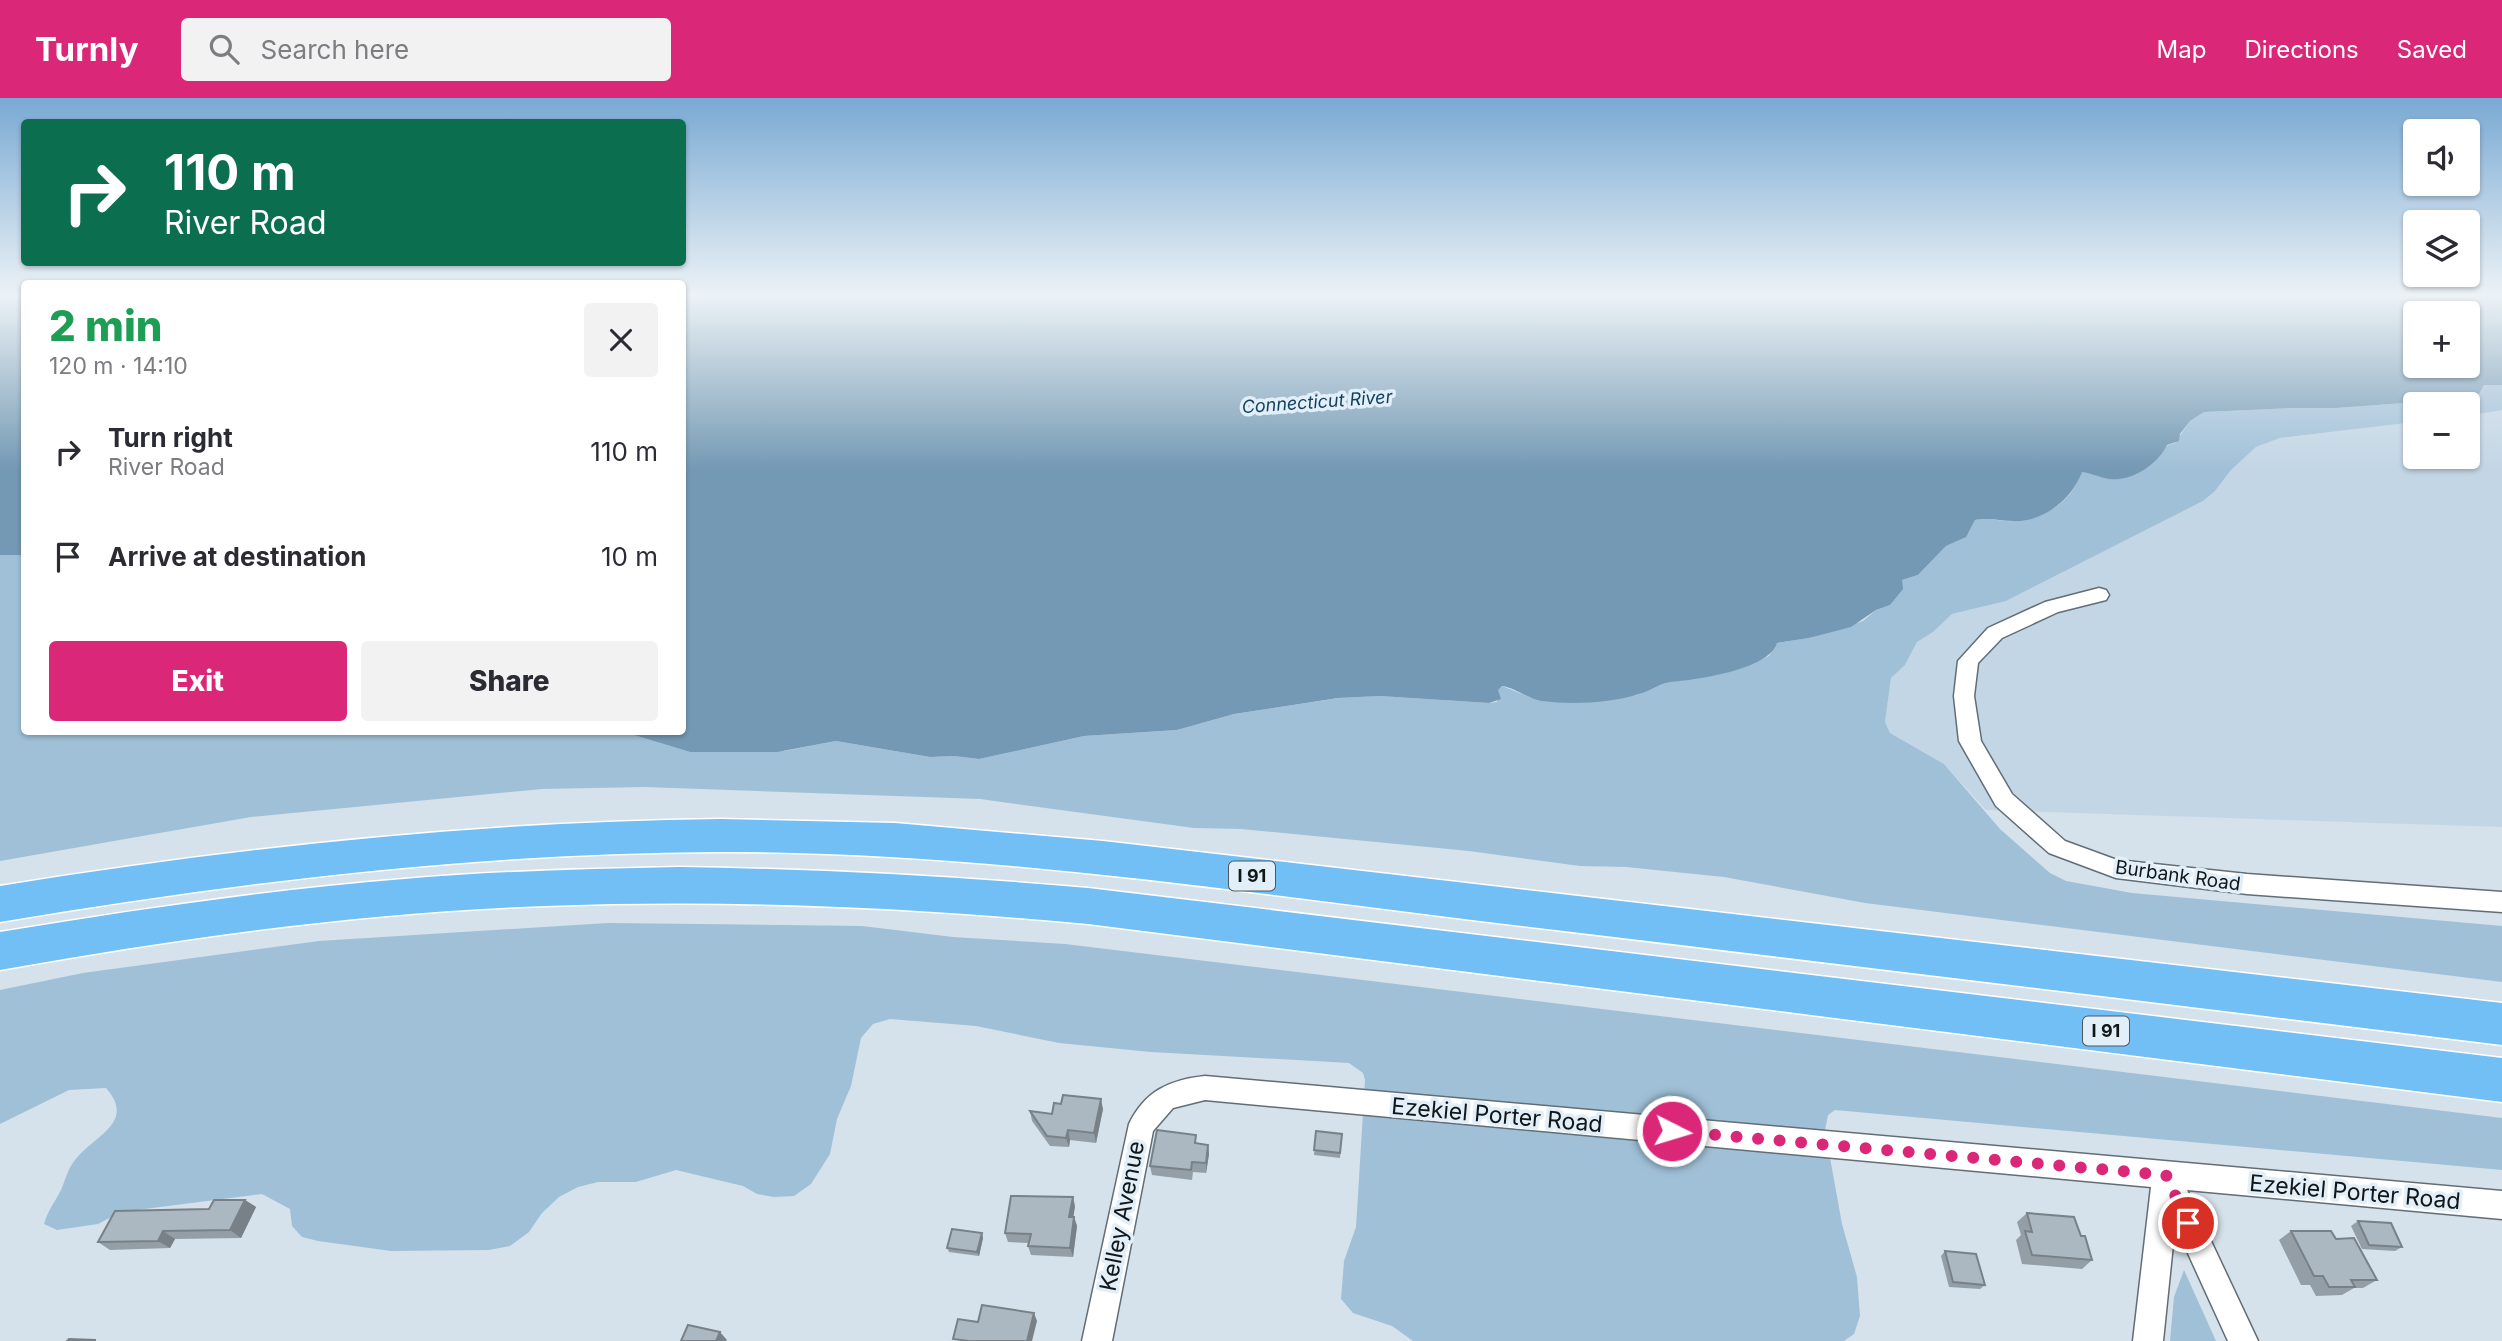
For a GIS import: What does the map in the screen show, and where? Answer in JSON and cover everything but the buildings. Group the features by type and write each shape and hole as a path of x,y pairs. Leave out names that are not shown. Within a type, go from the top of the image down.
{"highway":[{"name":"I 91","path":"0,904 196,872 448,845 639,836 826,836 1079,856 2502,1024"},
{"name":"I 91","path":"0,951 255,911 453,892 665,884 855,887 968,894 1102,908 2502,1080"}],"street":[{"name":"Burbank Road","path":"2099,595 2052,607 1995,633 1968,661 1964,696 1970,741 2004,800 2057,847 2116,869 2247,884 2502,902"},
{"name":"Ezekiel Porter Road","path":"1163,1098 1183,1090 1205,1088 2502,1205"},
{"name":"Kelley Avenue","path":"1097,1341 1138,1133 1147,1113 1163,1098"},
{"path":"2147,1341 2166,1175"},
{"path":"2166,1175 2243,1341"}],"shaded area":[{"path":"2484,385 2502,385 2502,410 2480,414 2480,392"},
{"path":"2403,403 2403,423 2280,438 2256,447 2203,501 2006,601 1952,614 1933,632 1917,642 1905,665 1891,678 1885,722 1890,733 1944,764 2000,829 2050,873 2066,881 2132,893 2502,926 2502,982 1865,903 1724,877 1626,867 1580,866 1469,851 1241,829 1194,828 980,799 644,787 542,789 251,817 0,861 0,555 21,555 21,735 634,735 690,752 784,751 836,741 930,757 979,759 1084,736 1177,730 1234,714 1339,698 1380,696 1489,703 1497,702 1498,689 1502,686 1532,698 1569,702 1637,695 1668,682 1733,670 1769,656 1777,643 1809,638 1863,621 1876,610 1890,605 1899,592 1902,580 1918,575 1946,546 1965,537 1975,520 2025,520 2046,513 2071,492 2081,472 2114,479 2132,474 2162,449 2175,443 2190,421 2204,412"},
{"path":"2502,410 2502,827 1986,810 1944,764 1890,733 1885,722 1891,678 1905,665 1917,642 1933,632 1952,614 2006,601 2203,501 2256,447 2280,438 2403,423 2403,469 2480,469 2480,414"},
{"path":"608,923 862,926 953,937 1065,944 2502,1118 2502,1170 1835,1110 1828,1115 1825,1130 1842,1224 1857,1277 1860,1316 1854,1334 1844,1341 1413,1341 1392,1326 1353,1313 1341,1299 1344,1261 1356,1227 1365,1080 1363,1073 1349,1063 1151,1052 1059,1043 976,1026 890,1019 873,1024 861,1038 851,1086 837,1119 830,1154 811,1184 794,1196 757,1194 743,1186 676,1170 636,1182 598,1182 578,1187 559,1197 542,1213 529,1232 510,1246 489,1250 391,1251 318,1241 302,1237 292,1226 290,1209 262,1194 121,1212 98,1224 57,1230 44,1224 48,1214 72,1164 115,1120 117,1111 114,1100 106,1088 69,1090 0,1124 0,990 83,973 319,941"},
{"path":"2184,1270 2216,1341 2170,1341 2174,1297"}],"water":[{"path":"0,354 21,354 21,555 0,555"},
{"name":"Connecticut River","path":"686,354 2403,354 2403,378 2480,378 2480,354 2502,354 2502,385 2484,385 2480,392 2403,392 2403,403 2204,412 2190,421 2180,434 2179,441 2167,445 2151,465 2135,475 2109,479 2082,472 2064,500 2036,518 2009,521 1975,520 1966,537 1946,546 1918,575 1902,580 1903,589 1890,605 1876,610 1851,627 1777,643 1771,652 1746,667 1713,676 1666,683 1628,697 1578,703 1554,702 1537,700 1502,686 1498,690 1501,699 1489,703 1380,696 1338,698 1234,714 1177,730 1084,736 979,759 930,757 836,741 777,752 690,752 634,735 686,735"}],"route":[{"path":"1672,1131 2166,1175 2188,1223"}]}
